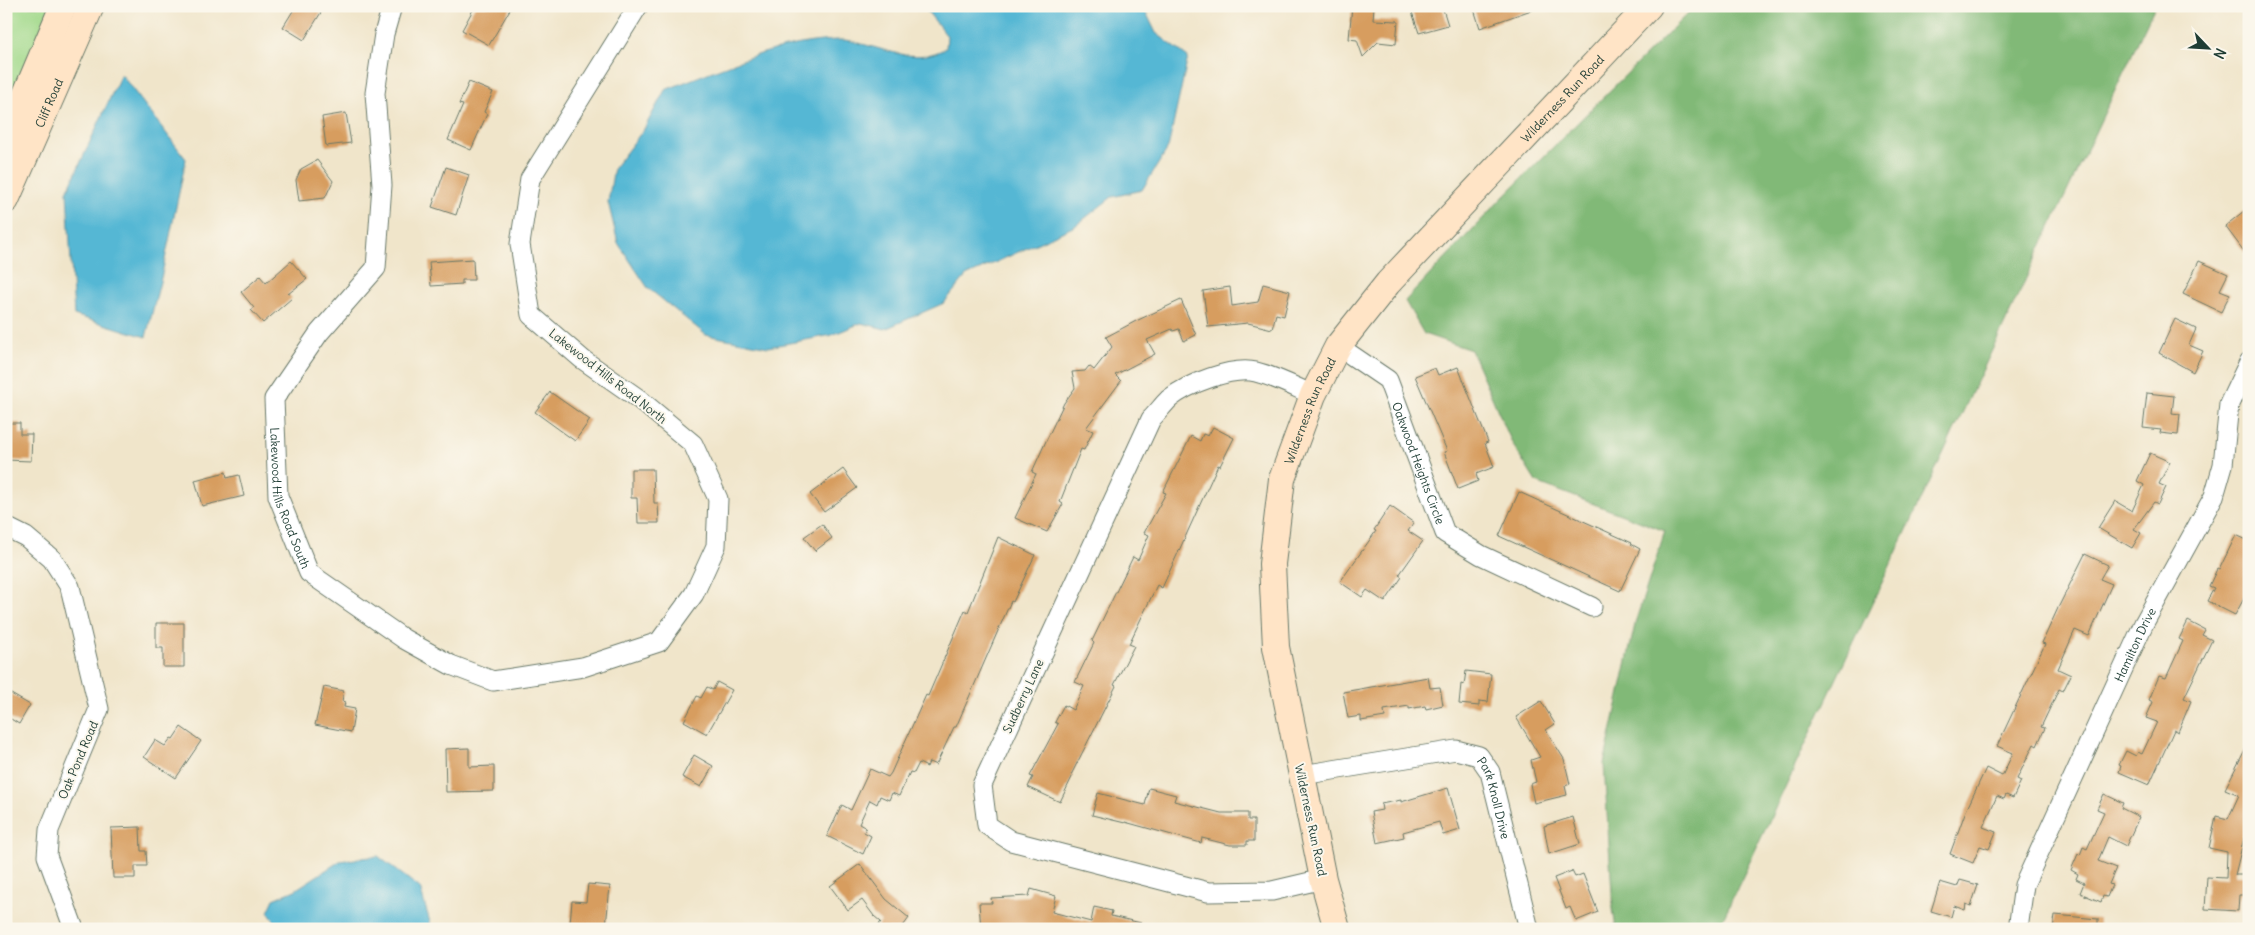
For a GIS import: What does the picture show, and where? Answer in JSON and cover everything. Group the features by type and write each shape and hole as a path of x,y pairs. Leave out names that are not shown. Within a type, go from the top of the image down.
{"street":[{"name":"Cliff Road","path":"6,141 63,6"},
{"name":"Cliff Road","path":"6,200 91,6"},
{"name":"Lakewood Hills Road South","path":"392,6 384,34 375,93 382,186 376,268 319,333 274,399 278,496 309,573 404,639 451,665 493,681 583,667 659,642 694,594 716,546 718,499"},
{"name":"Lakewood Hills Road North","path":"638,6 530,179 520,244 530,315 582,359 639,398 693,444 718,499"},
{"name":"Wilderness Run Road","path":"1337,929 1323,879 1276,647 1272,564 1282,479 1314,396 1338,346 1388,283 1649,6"},
{"name":"Oakwood Heights Circle","path":"1338,346 1388,380 1445,533 1481,555 1592,607"},
{"name":"Hamilton Drive","path":"2018,929 2024,885 2144,623 2214,496 2223,466 2229,404 2249,362"},
{"name":"Sudberry Lane","path":"1314,396 1255,371 1237,371 1211,378 1186,389 1170,398 1151,419 982,785 987,825 1011,841 1208,892 1272,891 1323,879"},
{"name":"Oak Pond Road","path":"6,528 26,537 52,559 70,587 99,709 49,830 47,856 74,929"},
{"name":"Park Knoll Drive","path":"1302,775 1456,750 1479,756 1490,772 1529,929"}],"green space":[{"path":"6,6 67,6 6,150"},
{"path":"1695,6 2155,6 1718,929 1616,929 1613,909 1604,764 1636,620 1665,531 1536,482 1513,445 1471,350 1424,334 1405,301 1504,196"}],"water":[{"path":"923,6 1143,6 1156,33 1188,57 1168,148 1142,190 1112,197 1075,226 966,276 944,303 885,329 861,323 832,335 768,347 706,335 648,288 618,243 608,202 614,168 644,129 665,90 774,50 820,41 848,40 904,55 915,56 936,53 946,48 947,36"},
{"path":"121,74 186,159 162,274 146,337 74,315 67,192"},
{"path":"378,856 420,888 432,929 280,929 268,912 274,899 295,890 340,861"}],"building":[{"path":"296,6 325,6 304,40 283,27"},
{"path":"475,6 512,6 489,45 462,30"},
{"path":"1352,6 1374,6 1373,20 1398,21 1396,44 1378,42 1363,57 1357,40 1349,39"},
{"path":"1430,6 1442,6 1448,25 1419,33 1412,12"},
{"path":"1473,6 1537,6 1537,8 1480,28"},
{"path":"469,82 493,92 484,112 487,114 471,150 448,140 463,105 459,104"},
{"path":"346,113 351,143 326,146 322,117"},
{"path":"317,160 333,181 325,198 299,201 296,180 301,169"},
{"path":"446,167 469,175 456,215 432,207"},
{"path":"2249,207 2249,258 2225,226"},
{"path":"473,259 474,280 462,280 462,284 431,286 429,262"},
{"path":"291,261 307,279 288,294 292,298 263,323 251,310 254,308 241,292 260,276 266,283"},
{"path":"2199,261 2228,274 2220,290 2230,294 2221,312 2183,294"},
{"path":"1263,284 1290,291 1284,316 1276,314 1272,329 1248,323 1208,327 1203,291 1230,287 1232,306 1258,302"},
{"path":"1181,300 1196,335 1184,341 1179,329 1173,331 1172,329 1147,340 1155,354 1115,375 1121,381 1086,428 1093,431 1084,450 1081,449 1060,502 1063,504 1047,532 1015,518 1036,474 1032,472 1046,441 1064,403 1075,388 1072,372 1085,371 1089,366 1094,370 1112,347 1106,337"},
{"path":"2175,319 2196,329 2189,345 2203,351 2193,372 2159,353"},
{"path":"1458,367 1488,442 1485,443 1494,467 1476,474 1478,481 1458,489 1444,452 1447,451 1415,376 1435,368 1438,375"},
{"path":"550,392 590,420 575,441 535,412"},
{"path":"2147,393 2174,396 2172,413 2180,414 2178,435 2160,433 2161,430 2143,428"},
{"path":"6,423 20,423 20,434 32,434 31,461 6,460"},
{"path":"1213,427 1234,438 1220,466 1218,465 1162,588 1157,585 1129,644 1134,646 1071,775 1073,775 1060,802 1028,787 1033,777 1030,776 1058,724 1055,722 1064,705 1073,710 1084,686 1075,682 1094,643 1092,641 1133,557 1138,560 1149,535 1144,533 1166,493 1163,492 1191,436 1200,441 1203,434 1208,436"},
{"path":"2150,453 2170,462 2159,484 2166,487 2158,504 2154,502 2134,529 2141,533 2132,548 2098,528 2115,501 2132,511 2144,485 2137,481"},
{"path":"631,469 653,469 654,503 658,503 659,523 638,523 637,498 631,498"},
{"path":"843,469 857,488 824,512 810,494"},
{"path":"226,472 227,478 239,475 244,496 202,506 195,480"},
{"path":"1519,492 1632,543 1640,549 1620,591 1499,536"},
{"path":"1390,506 1414,523 1408,531 1423,541 1399,575 1402,577 1385,602 1367,590 1362,597 1340,582 1376,531 1374,530"},
{"path":"822,524 832,538 815,551 804,537"},
{"path":"2236,535 2249,541 2249,589 2235,615 2207,601 2214,588 2209,586"},
{"path":"998,537 1035,555 1013,602 1011,601 956,727 954,727 936,765 929,762 927,767 919,763 914,773 910,772 899,796 892,793 889,800 880,796 877,804 870,800 859,824 866,828 864,832 871,836 863,854 827,836 842,805 851,810 870,769 888,777 891,773 926,695 928,696 965,610 968,612"},
{"path":"2085,554 2108,565 2100,579 2112,584 2089,636 2075,630 2058,669 2071,675 2063,691 2059,689 2041,727 2045,728 2037,746 2034,744 2017,779 2021,781 2013,798 2006,795 2004,799 1997,796 1983,827 1996,832 1989,849 1980,846 1973,863 1950,854 1965,813 1986,768 2002,776 2013,753 1997,746 2045,644 2042,643 2058,608"},
{"path":"2188,621 2205,630 2202,635 2212,640 2184,698 2191,701 2178,732 2174,730 2149,785 2119,772 2121,766 2119,765 2126,751 2136,756 2138,752 2142,754 2157,722 2146,718 2153,702 2149,700 2159,676 2166,678 2183,641 2179,639"},
{"path":"156,623 184,623 184,667 163,667 163,648 156,648"},
{"path":"1466,671 1491,674 1488,702 1479,701 1479,706 1459,704 1461,684 1464,685"},
{"path":"1428,677 1430,688 1440,687 1443,705 1426,709 1425,706 1409,709 1409,706 1384,710 1385,717 1361,721 1361,716 1348,718 1343,692"},
{"path":"717,682 732,690 707,734 684,721 697,696 701,698 707,687 713,690"},
{"path":"324,687 344,691 342,701 345,702 344,707 355,709 351,732 315,725"},
{"path":"6,691 30,705 19,724 6,716"},
{"path":"1541,701 1555,724 1546,730 1564,759 1570,784 1565,786 1567,795 1534,803 1530,784 1536,782 1531,760 1540,757 1516,717"},
{"path":"181,727 201,741 176,778 144,757 155,740 165,746 171,738 173,739"},
{"path":"2249,742 2249,830 2247,838 2244,838 2235,875 2244,875 2243,895 2239,895 2238,911 2205,909 2207,877 2226,878 2227,852 2209,848 2216,816 2228,819 2239,795 2225,789"},
{"path":"469,748 469,767 494,766 494,791 446,792 445,749"},
{"path":"694,755 713,766 701,787 682,777"},
{"path":"1149,788 1176,795 1174,801 1221,813 1248,813 1248,820 1254,820 1254,841 1247,841 1247,845 1230,845 1202,838 1201,843 1092,815 1098,793 1145,805"},
{"path":"1448,788 1460,830 1443,835 1439,822 1403,832 1404,837 1377,843 1371,812 1382,810 1381,804 1401,800 1401,802"},
{"path":"2104,794 2123,803 2121,808 2139,817 2126,846 2108,837 2098,861 2116,868 2109,884 2112,885 2107,897 2103,896 2101,902 2080,893 2084,883 2076,879 2078,874 2071,870 2083,847 2087,849 2104,812 2097,809"},
{"path":"1573,817 1580,844 1549,854 1544,826"},
{"path":"140,827 141,851 146,851 147,866 135,866 135,878 113,878 111,828"},
{"path":"860,864 886,899 909,918 901,929 875,929 881,922 862,900 848,910 830,886"},
{"path":"1572,871 1575,877 1583,874 1598,912 1576,921 1570,907 1566,909 1554,878"},
{"path":"1960,880 1978,885 1971,906 1966,904 1965,910 1954,906 1951,917 1931,911 1940,882 1957,887"},
{"path":"588,884 610,886 606,926 570,923 572,901 586,902"},
{"path":"1031,889 1056,896 1052,912 1091,922 1094,907 1112,911 1111,916 1141,923 1141,929 981,929 979,903 992,903 991,898 1029,896"},
{"path":"2055,915 2098,919 2098,929 2053,929"}]}
